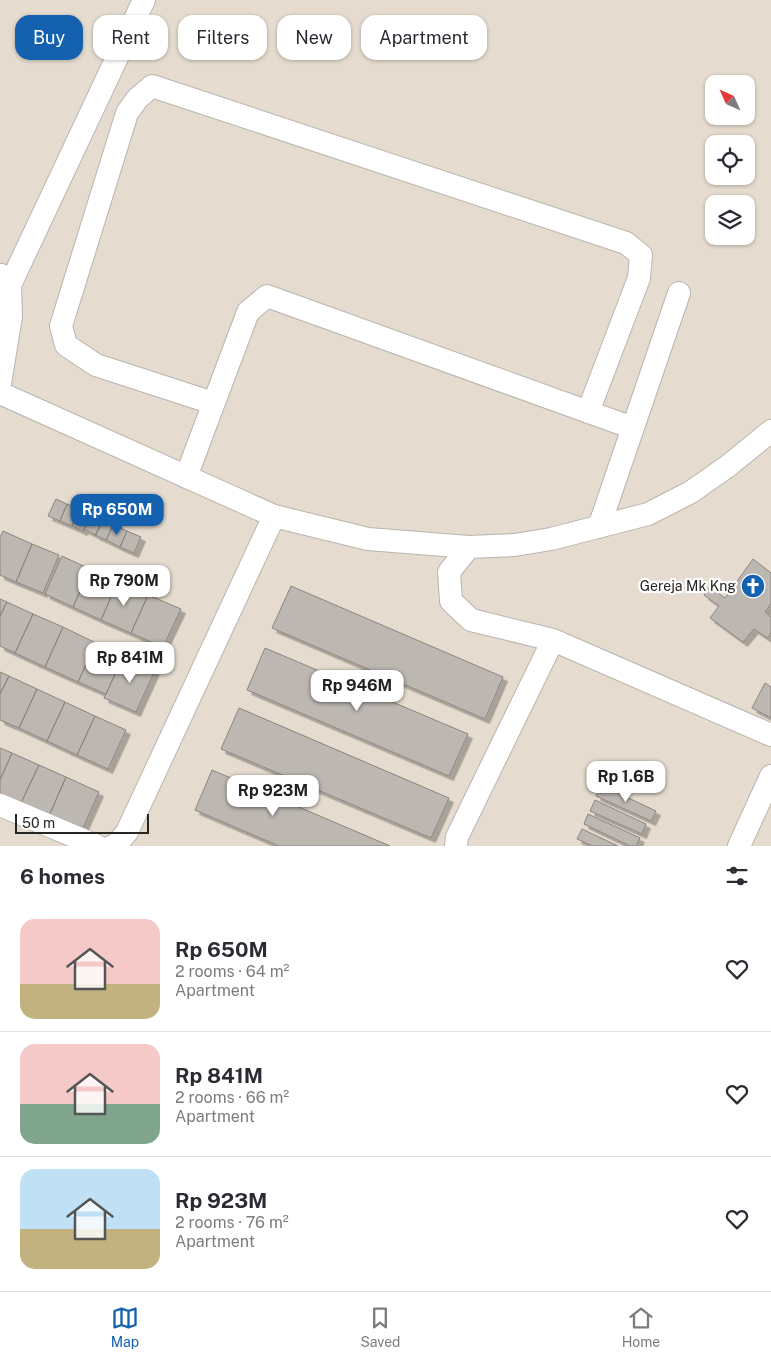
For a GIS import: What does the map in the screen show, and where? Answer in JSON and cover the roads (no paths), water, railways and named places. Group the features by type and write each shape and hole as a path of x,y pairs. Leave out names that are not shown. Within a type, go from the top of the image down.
{"street":[{"path":"0,384 11,316 5,280 144,0"},
{"path":"213,404 96,365 66,345 61,326 127,113 137,99 152,86 626,243 641,255 639,278 588,412"},
{"path":"599,528 679,293"},
{"path":"186,477 248,312 267,296 633,428"},
{"path":"0,393 274,516 368,539 469,547 515,545 552,539 648,514 691,492 728,466 771,431"},
{"path":"113,846 127,832 274,516"},
{"path":"469,547 449,572 451,601 471,620 554,640 771,735"},
{"path":"456,846 457,837 554,640"},
{"path":"739,846 771,776"},
{"path":"0,805 97,846"}],"place":[{"name":"Gereja Mk Kng","path":"753,586"}]}
